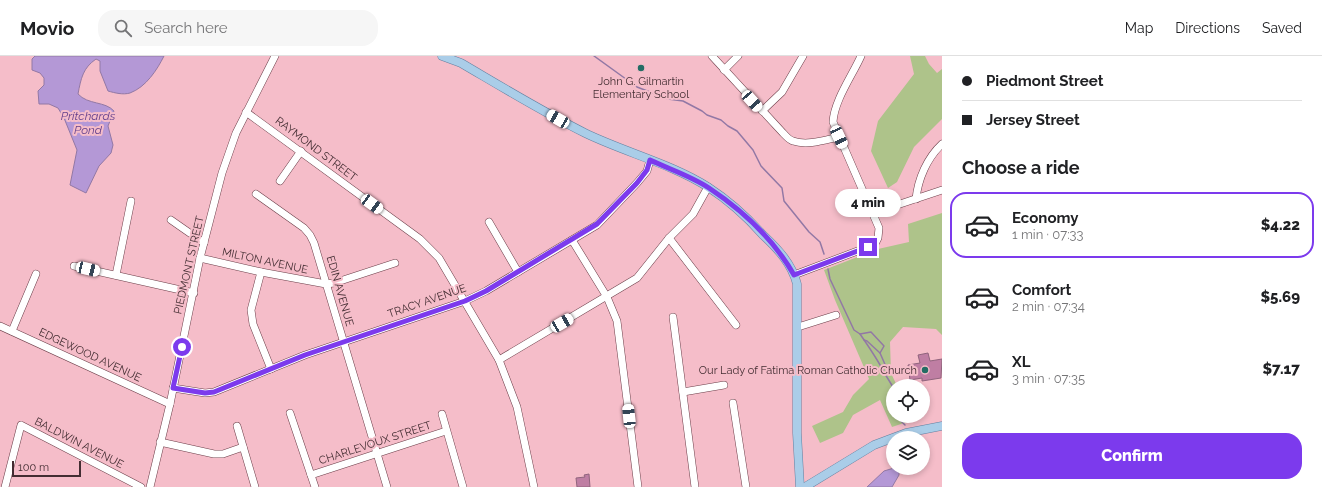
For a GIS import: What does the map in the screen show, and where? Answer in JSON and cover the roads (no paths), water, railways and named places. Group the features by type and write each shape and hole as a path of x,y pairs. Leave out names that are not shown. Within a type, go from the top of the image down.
{"main road":[{"path":"442,56 461,63 574,128 650,160 708,187 753,223 776,247 794,275 797,284 797,433 800,487"},
{"path":"805,487 859,453 879,443 906,433 942,426"}],"street":[{"name":"PIEDMONT STREET","path":"150,487 170,404 200,258 228,151 275,56"},
{"path":"712,56 782,134 792,141 803,143 818,142 839,137"},
{"path":"724,70 738,56"},
{"path":"762,111 782,92 803,56"},
{"path":"794,275 875,244 878,238 879,228 833,122 834,114 861,56"},
{"name":"RAYMOND STREET","path":"246,112 431,248 439,258 499,360 517,407 534,487"},
{"path":"916,198 922,173 942,144"},
{"path":"280,181 301,151"},
{"name":"TRACY AVENUE","path":"173,388 205,393 214,392 305,355 465,301 518,272 597,224 608,214 647,170 650,160"},
{"path":"499,360 637,278 669,238 693,214 708,187"},
{"path":"873,213 942,190"},
{"name":"EDIN AVENUE","path":"256,194 304,228 310,235 387,487"},
{"path":"116,275 131,201"},
{"path":"171,220 204,243"},
{"path":"489,222 518,272"},
{"path":"669,238 736,326"},
{"path":"572,240 607,297 617,321 638,487"},
{"name":"MILTON AVENUE","path":"200,258 261,272 326,284 334,283 395,263"},
{"path":"74,266 194,293"},
{"path":"261,272 251,310 253,324 271,369"},
{"path":"12,331 36,274"},
{"path":"798,327 807,326 836,315"},
{"path":"673,317 695,487"},
{"name":"EDGEWOOD AVENUE","path":"0,326 170,404"},
{"path":"683,392 724,385"},
{"path":"733,403 746,487"},
{"path":"290,413 315,487"},
{"path":"442,414 463,487"},
{"name":"BALDWIN AVENUE","path":"5,487 21,425 140,487"},
{"path":"238,426 255,487"},
{"name":"CHARLEVOUX STREET","path":"311,475 446,431"},
{"path":"160,442 214,454 223,454 243,447"}],"water":[{"name":"Pritchards Pond","path":"35,56 164,56 158,67 146,82 141,87 127,94 119,94 108,91 100,71 100,61 96,59 85,70 78,94 87,100 106,106 114,111 108,126 113,145 111,153 99,166 86,193 70,185 77,150 64,118 58,108 49,104 39,104 38,91 44,85 44,78 40,73 32,70 32,59"},
{"path":"886,470 886,475 899,475 892,487 867,487"}],"waterway":[{"path":"594,56 637,87 668,99 683,101 707,115 721,120 737,131 753,150 761,166 782,188 784,201 809,232 820,242 824,254"},
{"path":"828,269 830,279 854,330 860,334 871,332 884,346 880,353 887,369 885,374 888,379"},
{"path":"860,334 885,374"},
{"path":"864,340 880,353"}],"place":[{"name":"John G. Gilmartin Elementary School","path":"641,68"},
{"name":"Our Lady of Fatima Roman Catholic Church","path":"925,370"}]}
